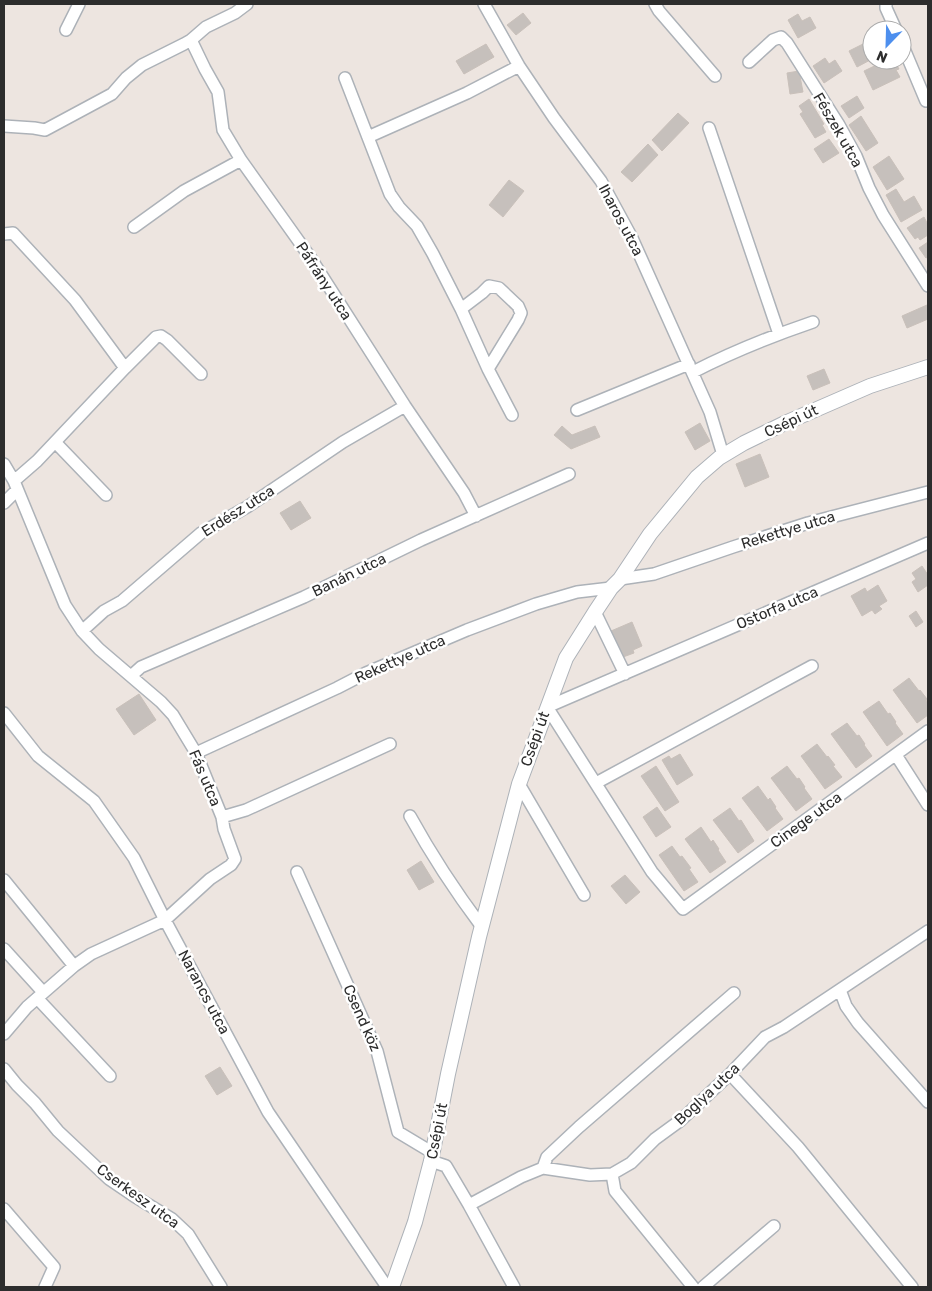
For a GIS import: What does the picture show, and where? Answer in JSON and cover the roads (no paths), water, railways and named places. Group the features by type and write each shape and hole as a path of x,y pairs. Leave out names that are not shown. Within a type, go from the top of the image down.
{"street":[{"path":"66,30 79,4"},
{"path":"4,126 45,130 112,94 126,78 142,65 191,40 206,28 235,13 247,4"},
{"name":"Iharos utca","path":"484,4 519,66 554,118 601,181 632,238 710,412 723,455"},
{"path":"655,4 715,76"},
{"path":"886,4 892,20"},
{"name":"Fészek utca","path":"748,62 773,40 781,37 786,43 838,125 856,156 869,188 883,214 928,286"},
{"name":"Páfrány utca","path":"191,40 204,69 218,92 223,130 241,160 310,257 405,406 464,493 476,516"},
{"path":"368,137 466,93 519,66"},
{"path":"912,68 926,101"},
{"path":"345,78 390,194 399,207 417,226 433,254 512,415"},
{"path":"709,128 779,334"},
{"path":"134,227 184,191 241,160"},
{"path":"4,234 13,233 75,300 125,368"},
{"path":"461,309 489,286 499,288 518,306 521,313 518,320 488,369"},
{"path":"577,410 813,322"},
{"path":"4,503 16,486 55,442 156,337 161,336 167,340 201,374"},
{"name":"Csépi út","path":"392,1287 415,1222 432,1157 448,1074 482,927 519,784 566,658 595,612 656,527 697,477 723,455 785,423 862,389 928,367"},
{"name":"Erdész utca","path":"82,631 104,611 122,601 201,533 247,507 343,442 405,406"},
{"path":"55,442 106,495"},
{"name":"Fás utca","path":"4,464 16,486 65,605 82,631 99,649 161,702 173,715 196,753 222,817 224,829 235,859 231,865 210,879 165,920 91,954 74,966 27,1007 4,1034"},
{"name":"Banán utca","path":"131,676 141,667 304,597 420,540 569,474"},
{"name":"Rekettye utca","path":"196,753 366,673 467,630 536,604 577,592 654,574 808,523 928,492"},
{"name":"Ostorfa utca","path":"547,707 928,543"},
{"path":"595,612 625,674"},
{"path":"547,707 596,783 812,666"},
{"name":"Narancs utca","path":"4,713 38,756 94,801 134,858 165,920 268,1112 387,1287"},
{"name":"Cinege utca","path":"596,783 652,872 683,909 928,731"},
{"path":"222,817 246,810 390,744"},
{"path":"896,755 928,805"},
{"path":"519,784 584,895"},
{"path":"410,816 452,886 482,927"},
{"name":"Csend köz","path":"297,872 377,1051 398,1132 446,1166 514,1287"},
{"path":"4,880 74,966"},
{"name":"Boglya utca","path":"612,1174 631,1163 655,1140 681,1120 730,1074 765,1037 784,1027 928,930"},
{"path":"4,949 40,995 110,1076"},
{"path":"840,990 846,1006 858,1023 928,1102"},
{"path":"543,1168 547,1156 734,993"},
{"name":"Cserkesz utca","path":"4,1069 58,1131 109,1179 172,1219 188,1234 221,1287"},
{"path":"730,1074 798,1147 912,1287"},
{"path":"469,1205 521,1176 543,1168 590,1175 612,1174 615,1192 693,1287"},
{"path":"4,1210 54,1267 45,1287"},
{"path":"703,1287 774,1226"}]}
